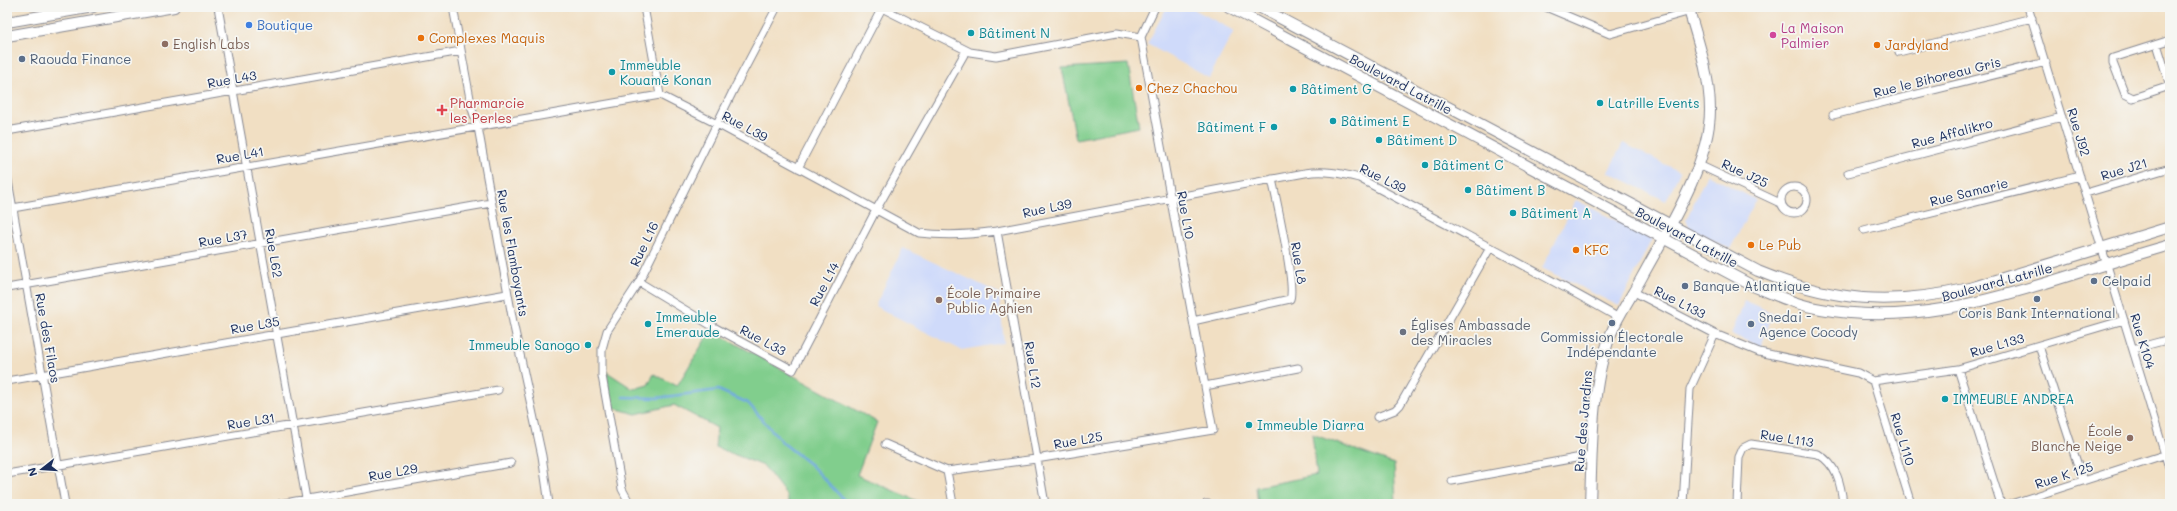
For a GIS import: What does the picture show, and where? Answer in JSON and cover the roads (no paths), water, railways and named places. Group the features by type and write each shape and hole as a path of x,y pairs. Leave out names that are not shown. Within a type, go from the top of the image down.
{"main road":[{"path":"7,22 93,7"},
{"path":"7,36 174,7"},
{"name":"Boulevard Latrille","path":"1229,7 1752,286 1783,298 1822,310 1856,314 1888,315 1946,310 2033,287 2170,245"},
{"name":"Boulevard Latrille","path":"1259,7 1670,223 1758,272 1823,293 1857,298 1887,300 1941,294 1970,288 2170,227"},
{"name":"Rue des Jardins","path":"1590,504 1592,455 1602,360 1607,343 1619,318 1663,239 1699,165 1710,119 1709,92 1689,9"}],"street":[{"name":"Rue L62","path":"218,7 306,502"},
{"name":"Rue les Flamboyants","path":"453,7 472,109 478,127 507,294 542,456 549,504"},
{"path":"478,127 660,95 644,7"},
{"name":"Rue L16","path":"630,504 622,489 601,362 602,349 607,331 639,282 717,124 778,7"},
{"path":"798,168 881,8 968,52 996,56 1117,33 1141,37 1156,7"},
{"path":"1546,7 1610,34 1689,9 1705,7"},
{"name":"Rue J92","path":"2031,8 2032,18 2107,264"},
{"path":"1899,52 2032,18"},
{"name":"Rue L10","path":"1141,37 1213,430"},
{"path":"2157,44 2170,86 2129,98 2125,94 2113,63 2113,58 2116,56 2170,40"},
{"name":"Rue L43","path":"7,131 461,51"},
{"name":"Rue L14","path":"792,370 876,210 968,52"},
{"name":"Rue le Bihoreau Gris","path":"1833,115 2046,62"},
{"name":"Rue L39","path":"660,95 717,124 919,233 955,236 997,230 1170,196 1317,171 1339,173 1359,178 1490,248 1546,275 1619,318"},
{"name":"Rue Affalikro","path":"1848,173 2062,117"},
{"name":"Rue L41","path":"10,208 478,127"},
{"name":"Rue J25","path":"1699,165 1780,203"},
{"name":"Rue J21","path":"2086,193 2170,168"},
{"name":"Rue des Filaos","path":"7,175 10,208 26,285 65,504"},
{"name":"Rue Samarie","path":"1864,230 2080,176"},
{"name":"Rue L8","path":"1193,321 1290,299 1292,295 1289,272 1272,179"},
{"name":"Rue L37","path":"7,288 491,203"},
{"name":"Rue L12","path":"997,230 1045,504"},
{"path":"1377,417 1395,410 1400,405 1490,248"},
{"name":"Rue K104","path":"2107,264 2167,454 2170,471"},
{"name":"Rue L33","path":"639,282 712,326 792,370"},
{"name":"Rue L133","path":"1634,292 1715,334 1767,354 1858,373 1873,381 1958,369 2124,320"},
{"name":"Rue L35","path":"7,381 507,294"},
{"path":"1683,504 1690,389 1715,334"},
{"path":"2133,350 2170,339"},
{"path":"2039,346 2083,481"},
{"path":"1205,386 1298,368"},
{"path":"1958,369 2001,504"},
{"name":"Rue L110","path":"1873,381 1911,504"},
{"name":"Rue L31","path":"7,474 498,390"},
{"name":"Rue L25","path":"947,470 1036,459 1213,430"},
{"path":"885,444 947,470 953,504"},
{"name":"Rue L113","path":"1737,504 1739,457 1743,448 1751,444 1818,454 1832,465 1839,482 1843,504"},
{"name":"Rue K 125","path":"2011,504 2167,454"},
{"path":"1452,481 1592,455"},
{"name":"Rue L29","path":"279,504 306,502 511,463"}],"waterway":[{"path":"623,397 657,398 718,390 748,403 783,443 811,465 848,504"}],"place":[{"name":"Boutique","path":"249,25"},
{"name":"Bâtiment N","path":"971,33"},
{"name":"La Maison Palmier","path":"1773,35"},
{"name":"Complexes Maquis","path":"421,38"},
{"name":"English Labs","path":"165,44"},
{"name":"Jardyland","path":"1877,45"},
{"name":"Raouda Finance","path":"22,59"},
{"name":"Immeuble Kouamé Konan","path":"612,72"},
{"name":"Chez Chachou","path":"1139,88"},
{"name":"Bâtiment G","path":"1293,89"},
{"name":"Latrille Events","path":"1600,103"},
{"name":"Pharmarcie les Perles","path":"442,110"},
{"name":"Bâtiment E","path":"1333,121"},
{"name":"Bâtiment F","path":"1274,127"},
{"name":"Bâtiment D","path":"1379,140"},
{"name":"Bâtiment C","path":"1425,165"},
{"name":"Bâtiment B","path":"1468,190"},
{"name":"Bâtiment A","path":"1513,213"},
{"name":"Le Pub","path":"1751,245"},
{"name":"KFC","path":"1576,250"},
{"name":"Celpaid","path":"2094,281"},
{"name":"Banque Atlantique","path":"1685,286"},
{"name":"Coris Bank International","path":"2037,299"},
{"name":"École Primaire Public Aghien","path":"939,300"},
{"name":"Commission Électorale Indépendante","path":"1612,323"},
{"name":"Immeuble Emeraude","path":"648,324"},
{"name":"Snedai - Agence Cocody","path":"1751,324"},
{"name":"Églises Ambassade des Miracles","path":"1403,332"},
{"name":"Immeuble Sanogo","path":"588,345"},
{"name":"IMMEUBLE ANDREA","path":"1945,399"},
{"name":"Immeuble Diarra","path":"1249,425"},
{"name":"École Blanche Neige","path":"2130,438"}]}
